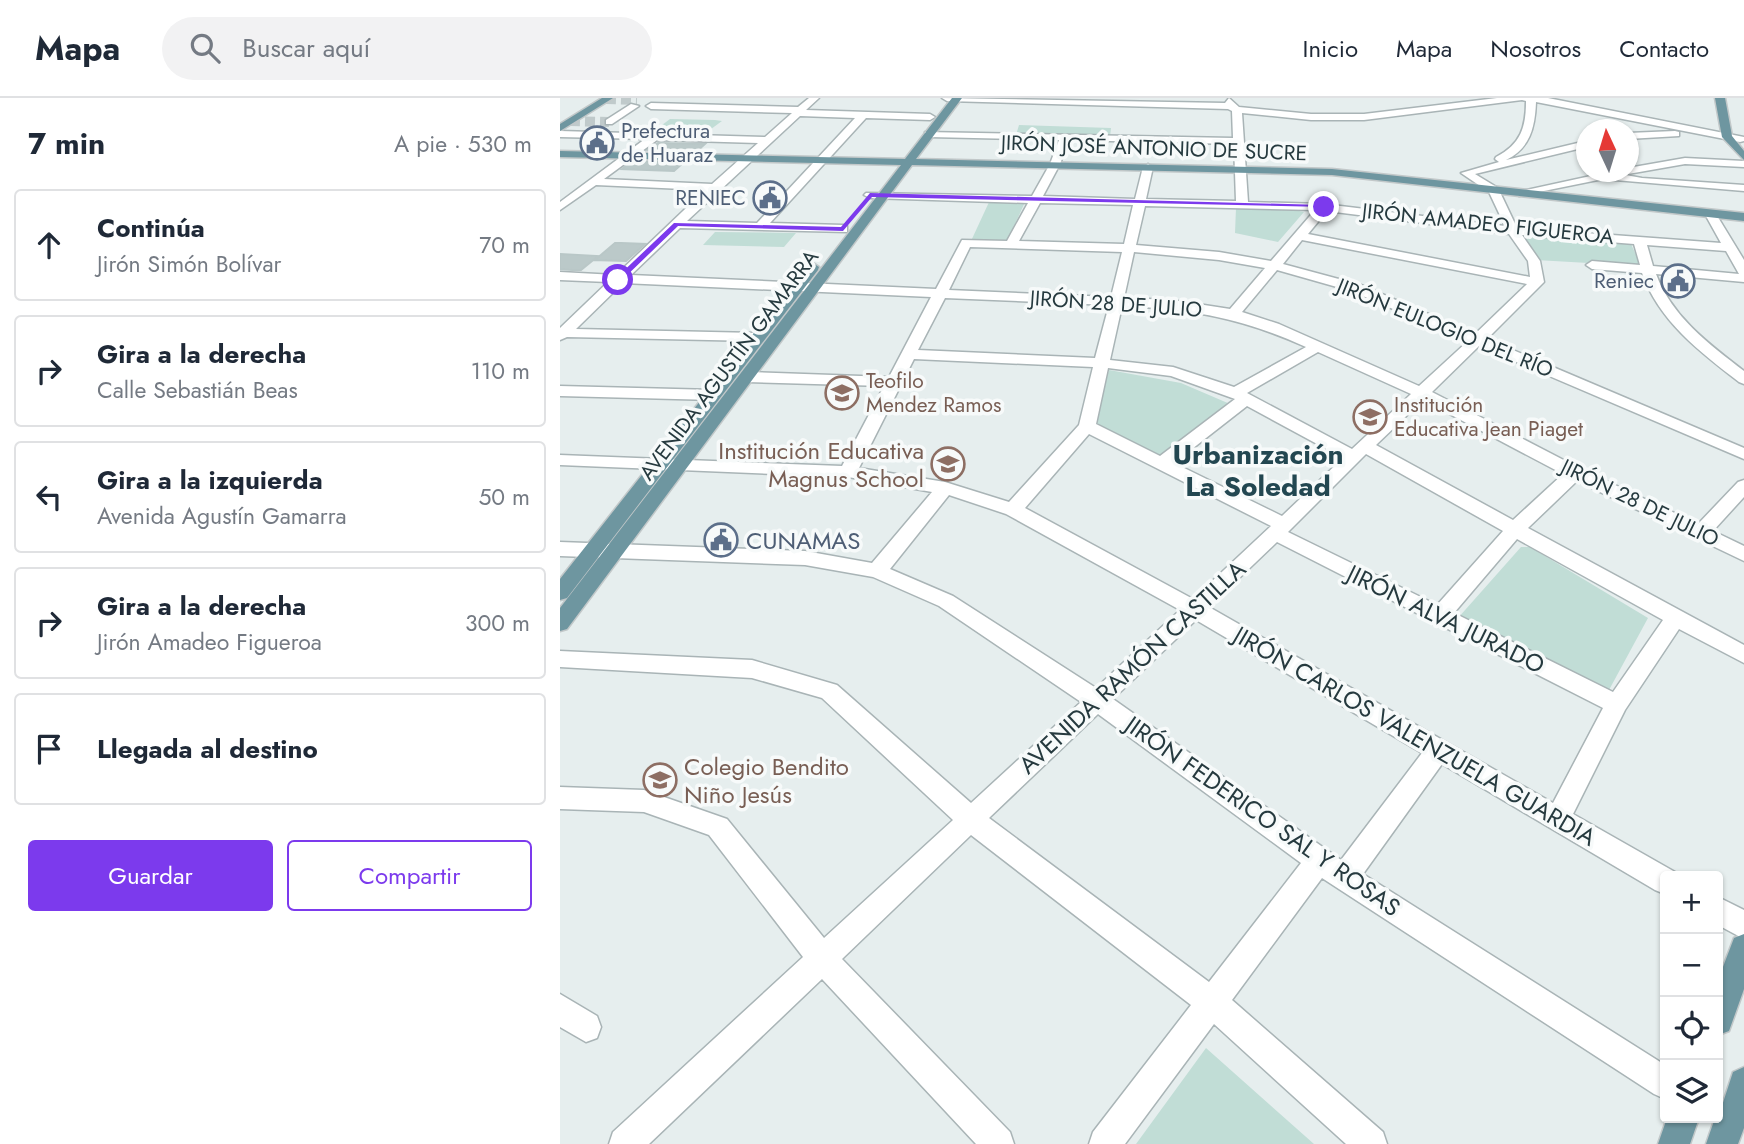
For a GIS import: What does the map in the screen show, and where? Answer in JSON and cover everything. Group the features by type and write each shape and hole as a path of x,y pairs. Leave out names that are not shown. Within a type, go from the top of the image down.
{"main road":[{"path":"560,128 608,98"},
{"name":"AVENIDA AGUSTÍN GAMARRA","path":"560,623 604,551 670,464 747,377 814,289 903,161 930,117 947,98"},
{"name":"AVENIDA AGUSTÍN GAMARRA","path":"903,161 929,134 957,98"},
{"path":"1726,101 1727,137 1743,152"},
{"path":"1726,101 1743,152"},
{"name":"JIRÓN JOSÉ ANTONIO DE SUCRE","path":"562,154 1332,172 1712,216 1744,217"},
{"name":"AVENIDA AGUSTÍN GAMARRA","path":"670,464 714,395 756,337 843,229 877,195"},
{"name":"AVENIDA AGUSTÍN GAMARRA","path":"560,593 604,551"},
{"path":"1723,1006 1744,948"},
{"path":"1722,1129 1744,1083"},
{"path":"1674,1144 1681,1123"}],"street":[{"path":"561,335 775,129 814,98"},
{"path":"947,98 1175,105 1231,103"},
{"path":"1208,98 1311,117 1406,113 1531,98 1603,108 1700,133 1727,137 1743,152"},
{"path":"1395,98 1406,113"},
{"path":"1299,236 1537,282 1534,261 1513,231 1494,190 1466,173 1463,168 1507,156 1521,145 1531,128 1531,98"},
{"path":"1013,111 1019,100"},
{"path":"737,126 757,103"},
{"path":"651,106 683,104 741,108 757,103 797,111 930,117"},
{"path":"1114,116 1116,103"},
{"path":"1231,103 1238,141 1242,203"},
{"path":"560,207 629,155 683,104"},
{"path":"619,125 622,123 609,122 634,106"},
{"path":"760,227 863,115"},
{"path":"999,136 1006,124"},
{"path":"562,154 619,125 659,128 678,135 775,129"},
{"path":"707,133 737,126 775,129"},
{"path":"1170,140 1172,126"},
{"path":"560,134 597,136 659,128"},
{"path":"929,134 1065,137 1112,133 1170,140 1238,141"},
{"path":"1639,136 1700,133"},
{"path":"1012,245 1055,164 1065,137"},
{"path":"1466,173 1576,147"},
{"path":"1641,168 1743,152"},
{"path":"1013,510 1087,426 1148,167"},
{"path":"1519,192 1576,181"},
{"path":"1639,181 1744,187"},
{"path":"593,182 715,187"},
{"name":"JIRÓN AMADEO FIGUEROA","path":"877,195 1324,207 1513,231 1729,247"},
{"path":"1233,314 1324,207"},
{"path":"1712,216 1744,271"},
{"path":"676,224 843,229"},
{"path":"1640,240 1647,270 1661,300 1688,332 1744,379"},
{"name":"JIRÓN EULOGIO DEL RÍO","path":"939,294 966,243 1130,248 1219,256 1276,266 1356,288 1744,454"},
{"path":"1592,265 1744,278"},
{"name":"JIRÓN 28 DE JULIO","path":"560,276 1172,304 1233,314 1274,327 1422,393 1575,473 1744,554"},
{"name":"AVENIDA RAMÓN CASTILLA","path":"625,1144 969,818 1098,701 1280,529 1537,282"},
{"path":"848,472 939,294"},
{"path":"561,335 756,337"},
{"path":"1161,464 1240,396 1318,346"},
{"path":"907,355 1101,363 1173,372 1240,396 1359,451 1515,529 1744,655"},
{"path":"747,377 893,382"},
{"path":"560,391 714,395"},
{"name":"JIRÓN ALVA JURADO","path":"1087,426 1439,617 1617,704"},
{"name":"JIRÓN CARLOS VALENZUELA GUARDIA","path":"560,460 848,472 945,488 1013,510 1195,609 1660,878"},
{"path":"1439,617 1515,529 1575,473"},
{"path":"1701,533 1744,486"},
{"path":"877,571 945,488"},
{"name":"JIRÓN FEDERICO SAL Y ROSAS","path":"560,549 805,558 877,571 946,601 1098,701 1319,861 1660,1080"},
{"path":"1558,820 1617,704 1676,617"},
{"path":"560,659 752,668 829,691 969,818 1211,1002 1371,1144"},
{"path":"1346,876 1438,750"},
{"path":"560,798 644,801 718,827 822,958 998,1144"},
{"path":"1105,1144 1319,861"},
{"path":"1723,913 1744,925"},
{"path":"560,1009 586,1027"}],"green space":[{"path":"670,119 722,121 707,132 654,131"},
{"path":"1019,125 1111,128 1110,137 1016,135"},
{"path":"990,200 1025,202 1007,242 971,241"},
{"path":"1236,208 1304,212 1278,242 1235,233"},
{"path":"715,232 796,233 784,247 703,245"},
{"path":"1523,233 1631,244 1641,266 1536,260"},
{"path":"1109,370 1181,383 1230,404 1160,459 1093,426"},
{"path":"1521,547 1530,547 1648,618 1609,690 1458,618"},
{"path":"1206,1048 1314,1144 1136,1144"}],"building":[{"path":"658,143 705,144 696,152 647,150"},
{"path":"632,161 683,163 674,171 622,169"},
{"path":"615,243 645,244 626,261 595,260"},
{"path":"560,254 598,256 581,270 572,270 560,269"}],"tunnel":[{"path":"606,99 637,100"},
{"path":"570,121 609,122"}],"place":[{"name":"Prefectura de Huaraz","path":"597,143"},
{"name":"RENIEC","path":"770,198"},
{"name":"Reniec","path":"1678,281"},
{"name":"Teofilo Mendez Ramos","path":"842,393"},
{"name":"Institución Educativa Jean Piaget","path":"1370,417"},
{"name":"Institución Educativa Magnus School","path":"948,464"},
{"name":"CUNAMAS","path":"721,540"},
{"name":"Colegio Bendito Niño Jesús","path":"660,780"}],"district":[{"name":"Urbanización La Soledad","path":"1258,470"}],"route":[{"path":"618,280 676,224 843,229 870,195 1324,207"}]}
